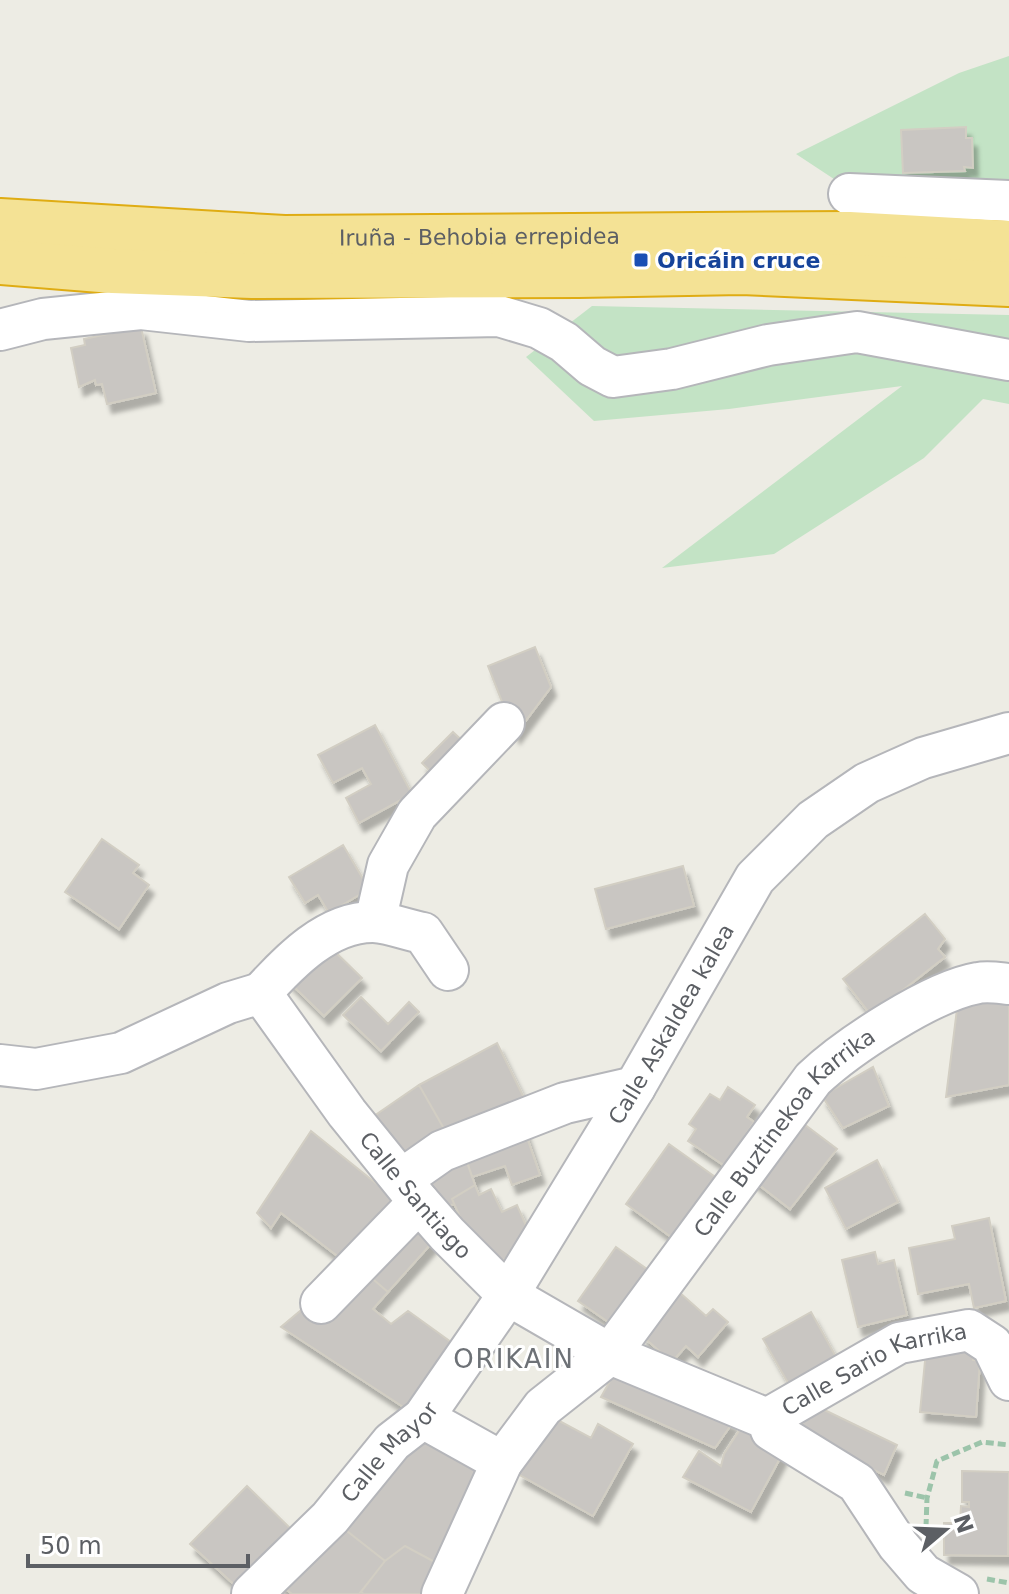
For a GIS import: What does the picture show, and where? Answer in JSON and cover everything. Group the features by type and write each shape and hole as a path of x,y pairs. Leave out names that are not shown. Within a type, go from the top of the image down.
{"highway":[{"name":"Iruña - Behobia errepidea","path":"0,221 284,238 849,234 1009,243"},
{"name":"Iruña - Behobia errepidea","path":"0,262 113,271 252,276 742,272 1009,284"}],"street":[{"path":"849,194 1009,201"},
{"path":"0,330 43,319 141,309 249,321 499,316 539,328 564,342 592,366 613,377 672,369 768,345 857,332 1009,360"},
{"path":"375,922 388,865 417,814 504,723"},
{"name":"Calle Askaldea kalea","path":"508,1295 635,1087 755,878 813,820 867,783 923,758 1009,733"},
{"path":"0,1065 36,1069 121,1053 228,1003 261,993 291,960 344,926 375,922 423,933 448,970"},
{"name":"Calle Buztinekoa Karrika","path":"610,1354 813,1079 834,1059 951,990 982,982 1009,984"},
{"name":"Calle Santiago","path":"261,993 347,1113 447,1234 508,1295 610,1354 767,1419 771,1430 857,1483 898,1545 923,1574 969,1586"},
{"path":"321,1303 442,1151 565,1103 635,1087"},
{"name":"Calle Mayor","path":"252,1594 330,1518 392,1442 423,1418 508,1295"},
{"name":"Calle Sario Karrika","path":"767,1419 899,1343 969,1330 1003,1351"},
{"path":"442,1594 502,1462 543,1407 610,1354"},
{"path":"423,1418 502,1462"}],"path":[{"path":"926,1530 927,1498 937,1461 982,1442 1009,1445"},
{"path":"969,1586 1009,1583"}],"green space":[{"path":"1009,56 1009,189 840,183 796,154 959,73"},
{"path":"592,306 1009,315 1009,404 983,399 924,458 774,554 662,568 902,386 729,409 594,421 526,357"}],"building":[{"path":"966,127 966,138 972,138 973,168 964,167 965,171 903,173 901,130"},
{"path":"141,327 156,393 107,404 102,384 96,385 95,380 79,387 71,348 85,345 84,339"},
{"path":"535,647 551,687 515,735 488,666"},
{"path":"375,725 412,794 359,823 346,798 371,784 362,768 333,783 318,755"},
{"path":"453,732 469,747 437,778 422,763"},
{"path":"102,839 139,865 133,873 149,885 119,929 65,892"},
{"path":"343,845 369,889 329,913 318,895 305,903 289,877"},
{"path":"683,866 694,906 606,929 595,889"},
{"path":"925,914 945,939 938,949 945,957 871,1015 843,979"},
{"path":"324,941 362,978 324,1016 287,980"},
{"path":"959,993 1009,1002 1009,1085 946,1097"},
{"path":"361,997 388,1024 409,1002 419,1012 381,1051 343,1015"},
{"path":"497,1043 527,1104 451,1141 419,1085"},
{"path":"873,1067 889,1106 843,1128 822,1096"},
{"path":"419,1085 451,1141 409,1166 374,1116"},
{"path":"728,1087 755,1105 747,1117 754,1122 725,1166 688,1141 696,1129 689,1124 710,1094 720,1100"},
{"path":"796,1118 837,1149 790,1209 750,1178"},
{"path":"523,1126 540,1175 512,1185 505,1166 472,1177 462,1147"},
{"path":"311,1131 393,1197 348,1264 281,1213 271,1228 257,1213"},
{"path":"669,1144 718,1179 674,1239 626,1204"},
{"path":"462,1147 475,1185 452,1199 454,1204 439,1209 418,1171"},
{"path":"877,1160 898,1202 846,1229 825,1188"},
{"path":"475,1185 479,1195 491,1189 502,1212 517,1205 535,1246 483,1269 452,1199"},
{"path":"418,1218 438,1236 388,1292 367,1274"},
{"path":"989,1218 1006,1301 974,1308 969,1284 918,1294 909,1248 955,1239 952,1226"},
{"path":"616,1247 654,1274 617,1328 578,1301"},
{"path":"875,1252 878,1264 894,1260 907,1315 858,1327 842,1260"},
{"path":"367,1274 388,1292 373,1309 391,1324 408,1311 462,1350 414,1414 281,1327 313,1300"},
{"path":"679,1292 706,1316 713,1309 728,1322 698,1357 686,1346 672,1362 641,1335"},
{"path":"811,1312 840,1364 792,1390 763,1339"},
{"path":"975,1345 973,1360 980,1361 976,1417 920,1412 926,1351"},
{"path":"615,1372 733,1422 715,1448 601,1397"},
{"path":"812,1404 897,1445 884,1475 798,1433"},
{"path":"550,1416 591,1438 598,1424 633,1444 593,1516 518,1474"},
{"path":"744,1423 785,1449 751,1512 683,1477 699,1451 721,1466 724,1454"},
{"path":"411,1431 489,1473 446,1568 405,1546 385,1561 333,1520"},
{"path":"962,1471 1009,1472 1008,1556 944,1555 944,1523 960,1523 961,1506 969,1507 969,1502 962,1502"},
{"path":"247,1486 291,1529 238,1588 190,1544"},
{"path":"333,1520 385,1561 359,1594 292,1594 277,1582"},
{"path":"405,1546 446,1568 428,1594 361,1592 385,1561"}],"place":[{"name":"Oricáin cruce","path":"641,260"}],"district":[{"name":"ORIKAIN","path":"514,1359"}]}
